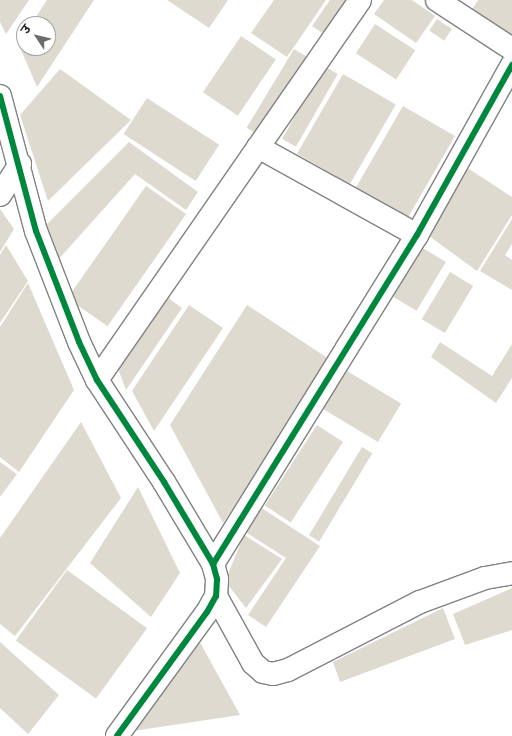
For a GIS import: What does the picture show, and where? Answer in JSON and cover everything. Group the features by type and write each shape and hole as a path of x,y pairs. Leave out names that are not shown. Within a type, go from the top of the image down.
{"street":[{"path":"97,380 360,0"},
{"path":"437,0 512,49"},
{"path":"213,564 417,235 512,65"},
{"path":"0,96 20,164 41,246 79,342 97,380 164,482 213,564 217,579 216,596 117,736"},
{"path":"258,147 417,235"},
{"path":"0,195 20,164"},
{"path":"216,596 253,663 262,672 273,674 288,670 420,602 485,578 512,574"}],"building":[{"path":"0,0 29,0 18,16 16,16 16,19 6,34 0,22"},
{"path":"47,0 94,0 37,87 24,56 56,56 56,16 36,16"},
{"path":"167,0 228,0 209,28"},
{"path":"274,0 326,0 287,57 251,33"},
{"path":"330,0 352,0 327,36 312,26"},
{"path":"384,0 412,0 435,16 416,43 374,14"},
{"path":"478,0 512,0 512,38 471,11"},
{"path":"437,19 452,29 444,41 429,31"},
{"path":"375,24 415,50 396,79 356,53"},
{"path":"241,36 276,59 238,116 203,92"},
{"path":"294,49 309,58 261,137 247,128"},
{"path":"324,66 338,74 296,147 282,139"},
{"path":"60,69 131,120 48,201 20,115"},
{"path":"343,74 396,104 350,184 297,154"},
{"path":"147,98 219,145 196,181 124,134"},
{"path":"403,106 455,136 408,217 356,187"},
{"path":"129,142 198,192 186,210 135,174 57,261 41,230"},
{"path":"463,165 512,197 512,215 477,271 425,233"},
{"path":"146,186 186,214 108,326 67,298"},
{"path":"0,209 14,229 0,252"},
{"path":"512,219 512,244 505,255 512,260 512,290 480,271"},
{"path":"6,245 28,281 0,323 0,255"},
{"path":"421,247 446,262 417,311 392,296"},
{"path":"450,272 473,286 445,333 422,319"},
{"path":"28,283 74,390 19,472 0,457 0,327"},
{"path":"164,295 182,308 126,390 116,363"},
{"path":"189,305 223,328 154,431 132,391"},
{"path":"247,305 332,361 223,523 170,425"},
{"path":"440,342 492,376 512,344 512,378 496,403 431,357"},
{"path":"342,368 401,404 378,442 319,407"},
{"path":"81,422 121,498 15,636 0,624 0,538"},
{"path":"317,425 343,442 291,522 265,506"},
{"path":"362,447 372,453 319,541 309,535"},
{"path":"0,462 17,474 0,497"},
{"path":"138,487 180,573 151,617 90,563"},
{"path":"260,507 320,546 266,627 248,615 286,558 244,531"},
{"path":"244,535 282,559 246,608 225,581"},
{"path":"67,570 147,628 96,699 16,640"},
{"path":"512,588 512,630 465,645 453,614"},
{"path":"443,608 455,639 340,682 333,662"},
{"path":"196,635 240,715 133,731"},
{"path":"0,642 59,695 28,734 0,708"}],"cycle path":[{"path":"213,564 417,235 512,65"},
{"path":"0,96 36,231 79,342 97,380 164,482 213,564 217,579 216,596 207,612 117,736"}]}
